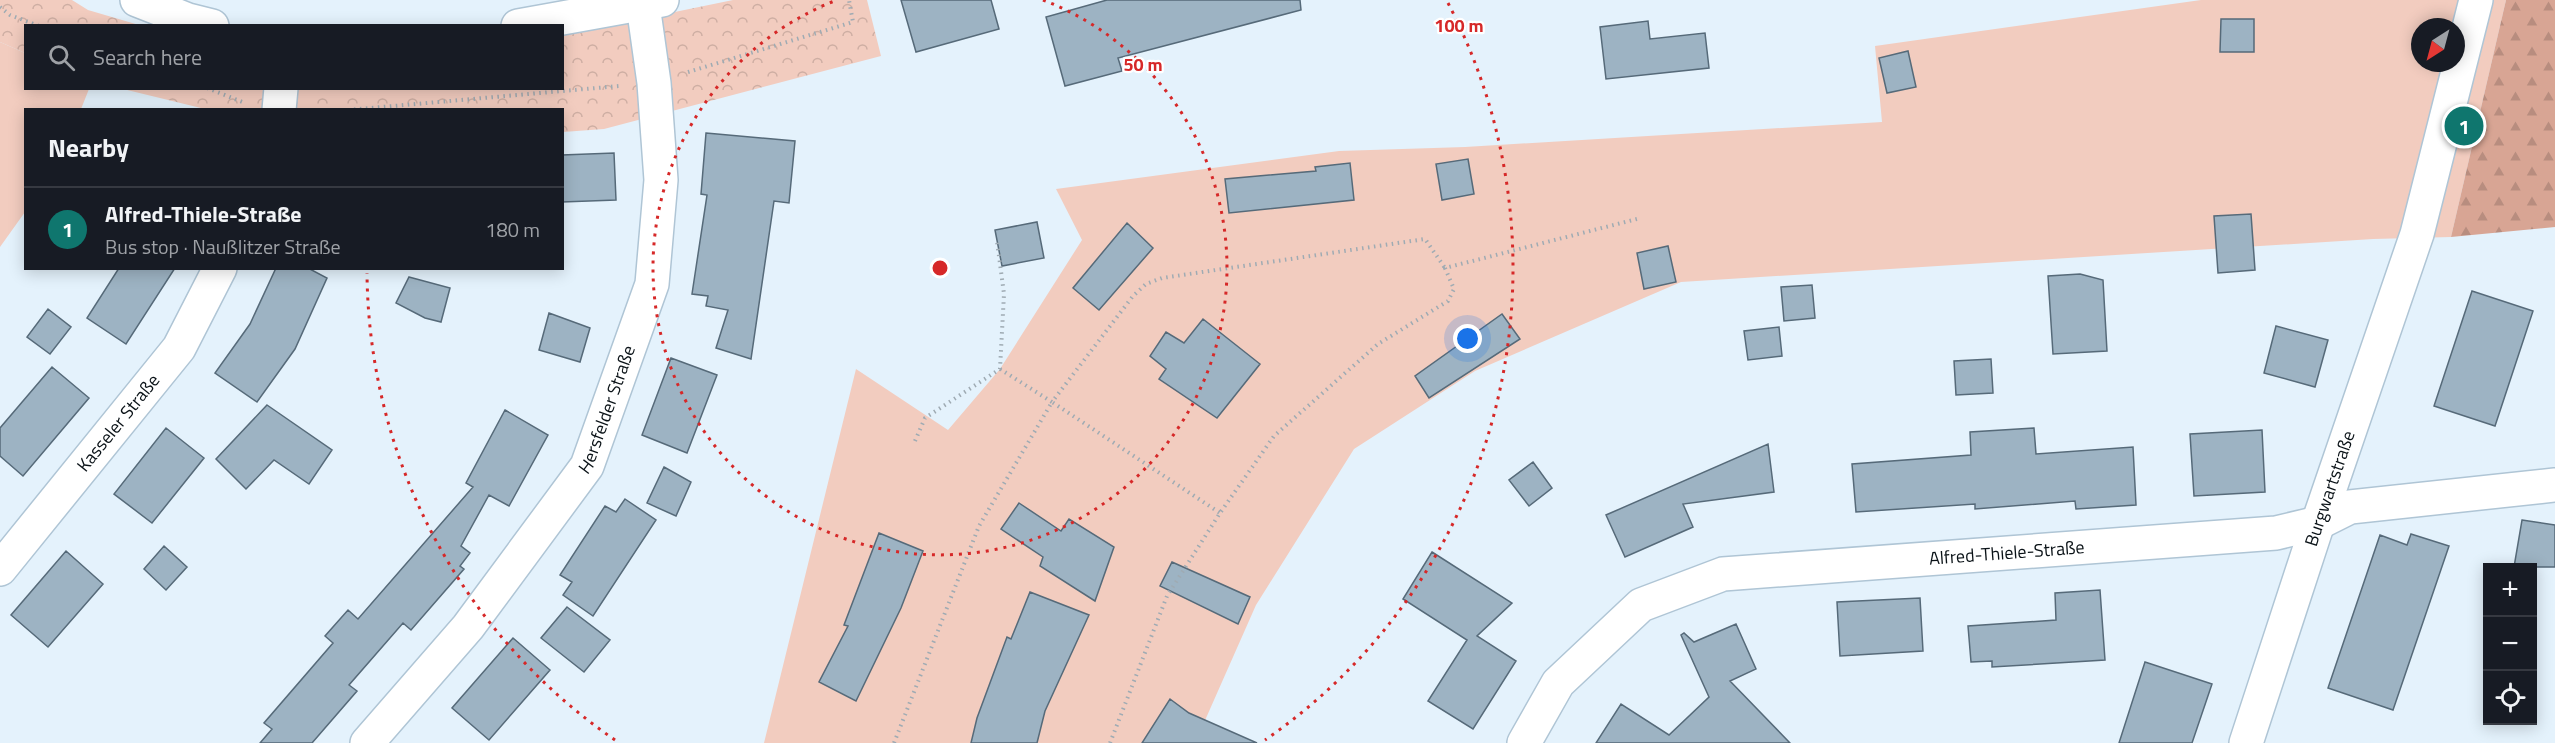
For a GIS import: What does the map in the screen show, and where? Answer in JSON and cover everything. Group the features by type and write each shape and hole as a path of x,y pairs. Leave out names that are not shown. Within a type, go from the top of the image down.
{"street":[{"path":"137,0 204,24"},
{"name":"Burgwartstraße","path":"2246,743 2318,523 2417,234 2476,0"},
{"path":"529,24 652,2"},
{"name":"Hersfelder Straße","path":"367,743 468,627 587,466 652,284 661,180 654,82 652,2"},
{"path":"265,107 279,90"},
{"name":"Kasseler Straße","path":"0,569 179,348 219,270"},
{"name":"Alfred-Thiele-Straße","path":"1524,743 1558,683 1641,605 1724,574 2276,533 2318,523 2350,507 2555,485"}],"path":[{"path":"370,108 654,82 853,22 849,0"},
{"path":"0,7 10,15 34,24"},
{"path":"213,90 265,107"},
{"path":"1445,268 1637,219"},
{"path":"894,743 979,526 1052,402 1133,296 1146,284 1162,278 1425,238 1445,268 1454,289 1448,301 1378,344 1274,436 1220,513 1167,597 1110,743"},
{"path":"997,241 1004,294 1000,369"},
{"path":"1000,369 1220,513"},
{"path":"915,441 925,418 1000,369"}],"green space":[{"path":"0,0 72,0 88,10 136,24 24,24 24,53 0,42"},
{"path":"733,0 867,0 881,56 604,129 564,132 564,108 201,108 127,90 564,90 564,35"},
{"path":"2201,0 2506,0 2451,237 2373,239 1681,282 1475,371 1354,449 1256,605 1195,743 764,743 856,369 948,430 1000,369 1082,240 1056,189 1339,151 1465,147 1882,122 1875,46"},
{"path":"2506,0 2555,0 2555,227 2451,237"},
{"path":"0,42 24,53 24,90 89,90 81,108 24,108 24,213 0,247"}],"building":[{"path":"901,0 991,0 999,29 916,52"},
{"path":"1107,0 1300,0 1301,10 1118,58 1122,71 1065,86 1046,17"},
{"path":"2221,19 2254,19 2254,52 2220,52"},
{"path":"1648,21 1650,39 1705,33 1709,68 1606,79 1600,27"},
{"path":"1908,51 1916,87 1887,93 1879,58"},
{"path":"706,133 795,141 789,203 774,201 751,359 716,348 728,310 706,306 708,296 692,294 707,195 701,194"},
{"path":"614,153 616,200 564,202 564,155"},
{"path":"1468,159 1474,194 1442,200 1436,164"},
{"path":"1350,163 1354,200 1229,213 1225,179 1316,171 1315,167"},
{"path":"2251,214 2255,270 2218,273 2214,216"},
{"path":"1037,222 1044,258 1002,266 995,230"},
{"path":"1127,223 1153,248 1099,310 1073,288"},
{"path":"1668,246 1676,282 1644,289 1637,253"},
{"path":"118,270 174,270 126,344 87,318"},
{"path":"275,270 312,270 327,278 295,349 257,402 215,373 250,324"},
{"path":"2080,274 2103,280 2107,351 2053,354 2048,276"},
{"path":"409,277 450,288 441,322 425,318 396,303"},
{"path":"1812,285 1815,318 1784,321 1781,287"},
{"path":"2472,291 2533,311 2495,426 2434,406"},
{"path":"48,309 71,327 50,354 27,337"},
{"path":"549,313 590,328 580,362 539,350"},
{"path":"1502,314 1520,339 1429,398 1415,376"},
{"path":"1203,319 1260,364 1217,418 1159,379 1166,369 1150,356 1166,332 1184,343"},
{"path":"2276,326 2328,340 2315,387 2264,373"},
{"path":"1779,327 1782,356 1748,360 1744,331"},
{"path":"671,358 717,375 687,453 642,435"},
{"path":"1991,359 1993,393 1956,395 1954,361"},
{"path":"52,367 89,398 23,476 0,456 0,428"},
{"path":"267,405 332,450 309,484 274,460 246,489 216,459"},
{"path":"505,410 548,435 509,506 489,495 461,546 470,553 460,566 464,569 411,630 403,623 349,685 357,691 312,743 260,743 272,729 264,723 333,643 325,636 348,610 358,619 473,487 466,483"},
{"path":"166,428 204,458 152,523 114,494"},
{"path":"2034,428 2036,454 2133,447 2136,505 2076,509 2075,501 1975,509 1975,504 1856,512 1852,464 1971,455 1970,432"},
{"path":"2262,430 2265,492 2194,496 2190,434"},
{"path":"1768,444 1774,492 1683,504 1693,527 1625,557 1606,515"},
{"path":"1533,462 1552,488 1529,506 1509,480"},
{"path":"664,467 691,482 676,516 647,503"},
{"path":"625,499 656,520 593,616 563,595 572,582 560,575 605,506 616,512"},
{"path":"1019,503 1061,531 1069,519 1114,547 1095,601 1040,566 1043,557 1001,529"},
{"path":"2522,520 2555,525 2555,567 2537,567 2537,563 2515,563"},
{"path":"879,533 923,551 901,608 856,701 819,682 848,626 844,625"},
{"path":"2411,534 2449,546 2393,710 2328,688 2380,535 2407,545"},
{"path":"164,546 187,567 166,590 144,569"},
{"path":"66,551 103,584 48,647 11,615"},
{"path":"1432,552 1512,603 1477,636 1516,661 1473,729 1428,701 1467,640 1403,599"},
{"path":"1172,562 1250,597 1238,624 1160,586"},
{"path":"2100,590 2105,660 1992,667 1992,661 1971,662 1968,626 2056,620 2055,593"},
{"path":"1030,592 1089,615 1045,711 1037,743 971,743 977,718 1007,637 1011,639"},
{"path":"1920,598 1923,651 1840,656 1837,602"},
{"path":"567,607 610,640 584,672 541,638"},
{"path":"1736,624 1756,669 1730,681 1790,743 1596,743 1621,704 1669,735 1709,697 1681,635 1684,633 1694,642"},
{"path":"513,638 550,670 489,740 452,708"},
{"path":"2145,662 2212,684 2192,743 2119,743"},
{"path":"1170,699 1189,713 1257,743 1142,743"}],"place":[{"name":"Alfred-Thiele-Straße","path":"2464,126"}]}
